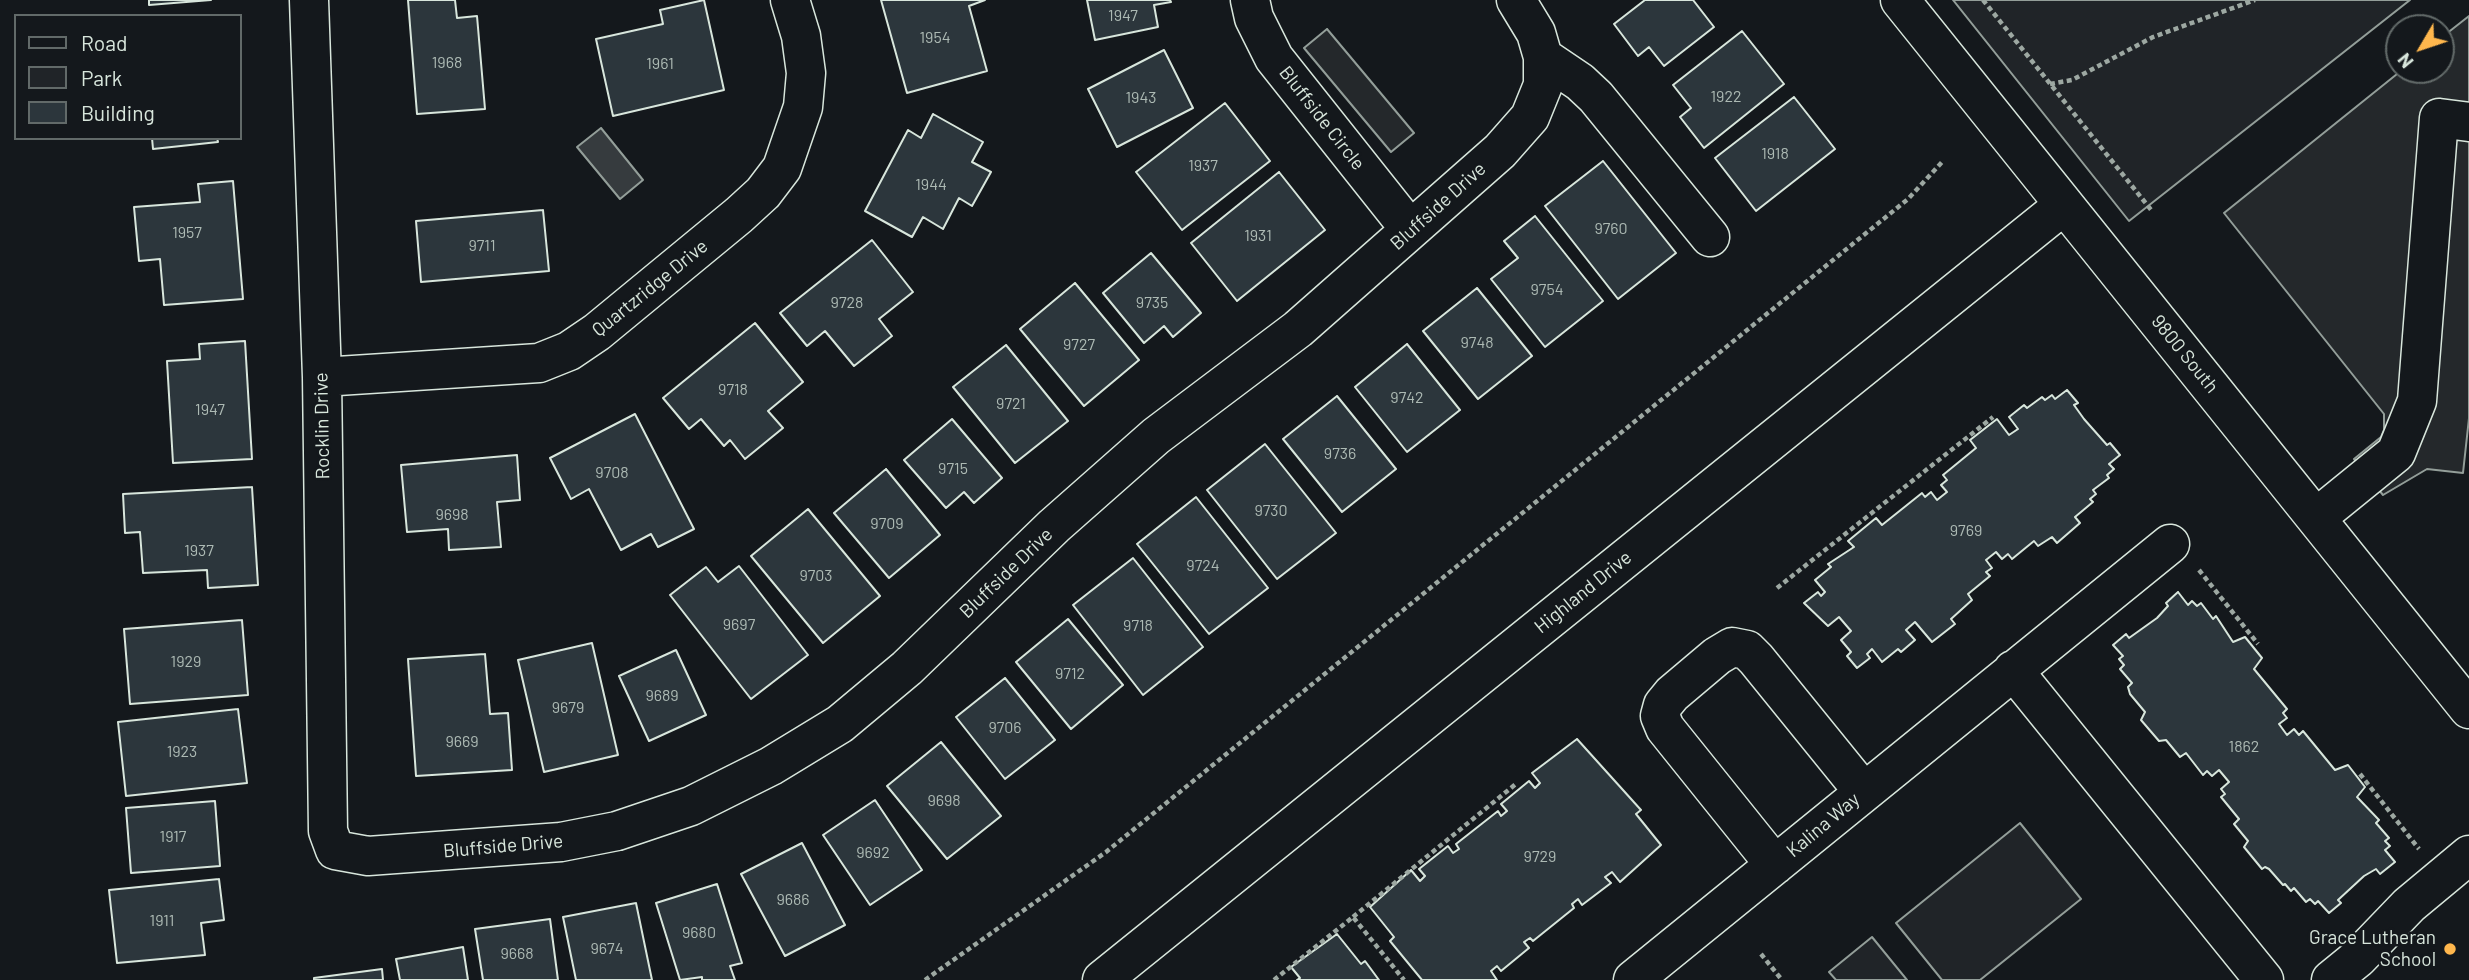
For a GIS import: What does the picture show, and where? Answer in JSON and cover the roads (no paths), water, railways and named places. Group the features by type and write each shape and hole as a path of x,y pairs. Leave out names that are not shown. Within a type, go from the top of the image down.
{"street":[{"name":"Rocklin Drive","path":"309,0 322,377 328,831 335,850"},
{"name":"Quartzridge Drive","path":"322,377 539,363 569,351 597,332 739,215 763,193 782,168 803,107 806,73 801,36 790,0"},
{"name":"Bluffside Circle","path":"1250,0 1254,18 1274,58 1409,228"},
{"name":"Bluffside Drive","path":"335,850 368,856 478,849 561,842 617,831 691,806 771,766 840,724 897,676 1054,526 1156,436 1298,329 1377,262 1409,228 1500,151 1530,117 1543,85 1543,57 1536,33 1516,0"},
{"name":"9800 South","path":"1900,0 2469,709"},
{"path":"1543,57 1580,82 1596,97 1710,237"},
{"path":"2316,518 2396,453 2407,427 2417,401 2439,118 2469,122"},
{"name":"Highland Drive","path":"1102,980 2064,205"},
{"name":"Kalina Way","path":"1633,980 2013,670 2182,554"},
{"path":"1775,865 1664,728 1660,716 1663,705 1672,694 1717,656 1732,647 1747,650 1863,791"},
{"path":"2013,670 2264,980"},
{"path":"2331,980 2358,958 2409,905 2469,855"}],"place":[{"name":"Grace Lutheran School","path":"2450,949"}]}
